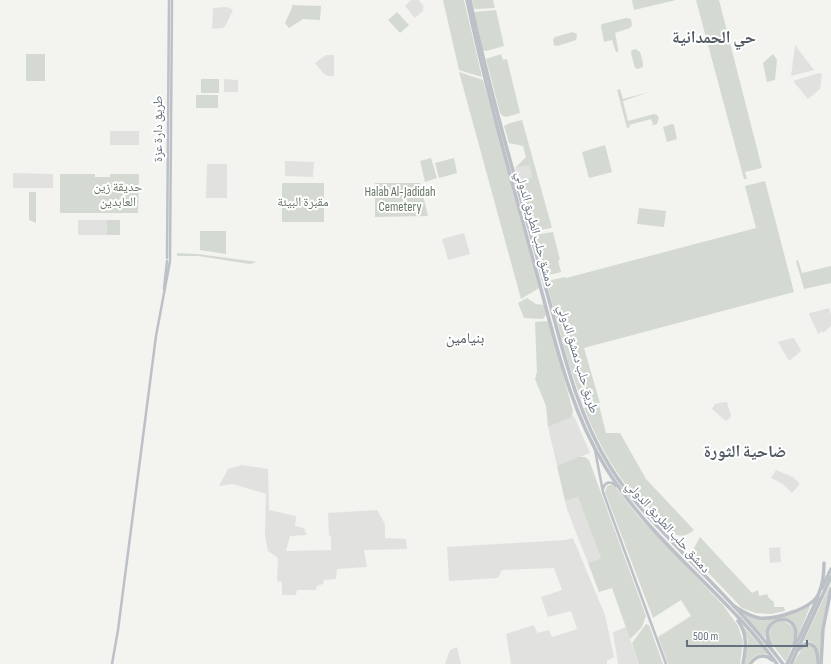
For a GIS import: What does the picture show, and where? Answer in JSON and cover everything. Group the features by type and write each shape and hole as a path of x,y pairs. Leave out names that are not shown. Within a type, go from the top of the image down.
{"highway":[{"name":"دمشق حلب الطريق الدولي","path":"466,0 512,185 559,356 576,408 606,468 624,493 658,534 726,602"},
{"name":"طريق حلب دمشق الدولي","path":"470,0 482,55 511,166 561,348 580,407 588,424 609,465 635,501 783,664"},
{"path":"726,602 749,615 765,618 796,611 809,604 819,594 824,563"},
{"path":"792,657 831,569"},
{"path":"792,657 831,577"},
{"path":"819,664 823,629 831,589"},
{"name":"طريق حلب دمشق الدولي","path":"726,602 776,664"},
{"path":"726,602 744,632 746,647 743,664"},
{"path":"776,655 768,642 767,632 773,622 788,620 796,631 791,664"},
{"path":"787,664 803,645 810,644 814,645 816,649 819,664"},
{"path":"750,664 754,659 763,656 771,658 776,664"}],"main road":[{"name":"طريق دارة عزة","path":"112,664 118,630 160,311 167,284 169,260 170,0"},
{"path":"594,446 603,492 666,664"},
{"path":"603,492 605,484 611,482 624,493"}],"shaded area":[{"path":"411,0 419,0 424,7 422,8 424,10 415,18 405,6"},
{"path":"227,7 233,10 226,25 223,28 212,29 213,8"},
{"path":"795,45 814,70 791,76"},
{"path":"326,55 334,55 334,76 328,76 323,73 315,63"},
{"path":"819,73 822,74 820,89 808,99 793,81"},
{"path":"224,79 238,80 238,92 224,92"},
{"path":"110,131 139,131 139,145 110,145"},
{"path":"285,161 314,162 313,177 285,176"},
{"path":"207,164 227,164 227,198 206,198"},
{"path":"529,164 532,177 519,182 515,168"},
{"path":"13,173 53,174 53,188 13,188"},
{"path":"78,220 107,220 107,235 78,235"},
{"path":"464,233 470,254 448,260 442,239"},
{"path":"829,308 831,314 831,326 823,333 822,331 818,334 809,314"},
{"path":"794,338 801,350 789,361 778,342"},
{"path":"727,402 731,416 726,421 712,409 715,404"},
{"path":"574,416 590,453 557,466 548,427"},
{"path":"242,465 268,469 269,510 296,516 295,526 304,528 307,535 290,536 286,551 331,550 328,513 377,510 385,524 385,538 406,539 407,549 364,550 367,567 337,569 336,579 324,580 323,584 317,586 316,590 297,590 296,595 282,595 282,582 277,581 278,558 268,551 265,536 266,494 233,484 219,486 228,469"},
{"path":"776,470 793,477 800,484 792,493 783,484 771,478"},
{"path":"578,496 601,558 588,563 565,501"},
{"path":"573,538 605,615 614,657 607,661 607,664 511,664 506,634 534,625 537,633 549,630 552,637 577,629 571,611 548,617 541,597 562,590 554,568 502,570 498,578 449,581 447,547 566,540"},
{"path":"780,547 781,562 770,563 769,548"},
{"path":"626,627 639,664 618,664 613,632"},
{"path":"457,647 461,664 445,664 450,650"}],"green space":[{"path":"443,0 464,0 482,77 459,70"},
{"path":"472,0 493,0 495,8 476,9 474,8"},
{"path":"632,0 676,0 634,10"},
{"path":"696,0 719,0 762,168 745,172 747,179 744,179"},
{"path":"292,5 321,6 320,20 303,19 289,28 285,23"},
{"path":"496,10 504,46 486,51 483,50 475,12"},
{"path":"397,12 409,25 400,33 388,20"},
{"path":"626,18 631,19 632,25 630,28 615,33 618,49 618,52 616,52 612,40 604,42 601,26 602,24"},
{"path":"573,32 577,34 576,40 557,46 554,45 553,40 555,37"},
{"path":"636,49 640,52 643,63 643,67 638,69 635,68 631,53 632,50"},
{"path":"26,54 45,54 45,81 26,81"},
{"path":"501,54 503,60 507,59 520,113 506,117 500,113 486,59"},
{"path":"773,54 777,60 775,80 767,82 763,63"},
{"path":"459,72 483,80 539,288 521,299"},
{"path":"201,79 219,79 219,93 201,93"},
{"path":"620,89 623,99 649,92 623,101 628,121 654,114 659,118 657,124 651,126 653,124 651,119 629,125 630,127 627,128 617,90"},
{"path":"196,95 218,95 218,108 196,108"},
{"path":"522,120 552,228 532,230 519,182 532,177 529,165 515,168 526,157 523,146 509,143 504,126"},
{"path":"672,124 674,125 677,139 667,142 663,127"},
{"path":"605,145 612,172 589,178 582,152"},
{"path":"431,158 437,178 425,182 420,161"},
{"path":"454,158 457,173 439,178 435,163"},
{"name":"حديقة زين العابدين","path":"60,174 95,174 95,177 110,177 110,174 139,174 138,213 60,213"},
{"path":"765,181 794,292 584,348 600,403 583,405 568,362 548,288 549,282 756,228 745,186"},
{"name":"مقبرة البيئة","path":"282,183 324,183 324,222 282,222"},
{"name":"Halab Al-Jadidah Cemetery","path":"375,183 420,183 428,216 375,217"},
{"path":"29,192 36,192 36,223 29,220"},
{"path":"639,208 666,211 664,227 637,224"},
{"path":"107,220 120,220 120,235 107,235"},
{"path":"200,231 226,231 226,254 200,250"},
{"path":"553,232 560,260 558,260 561,272 549,274 543,271 534,235"},
{"path":"177,253 198,254 257,262 250,264 198,256 177,256"},
{"path":"798,260 802,273 831,266 831,283 804,289 796,261"},
{"path":"527,298 536,304 544,305 546,315 543,319 524,318 518,303"},
{"path":"548,321 573,411 572,417 548,427 546,406 535,379 537,372 535,322"},
{"path":"599,405 606,433 620,433 646,479 694,530 682,536 668,532 654,519 628,488 603,450 584,408"},
{"path":"578,457 585,457 589,460 646,616 642,627 630,639 612,588 599,592 588,563 601,558 578,497 565,501 557,466"},
{"path":"613,484 638,516 723,605 738,626 743,641 740,664 668,664 658,637 691,616 681,600 653,618 605,492 607,486"},
{"path":"700,537 752,593 758,590 759,596 767,594 774,602 774,607 784,607 785,611 771,614 756,613 742,608 695,559 694,548"},
{"path":"831,583 822,628 819,664 817,648 813,643 804,641"},
{"path":"810,605 798,636 791,622 786,618 780,618 775,619 770,623 765,638 741,612 769,619"},
{"path":"778,620 791,626 794,631 793,643 786,662 768,639 771,626"},
{"path":"646,624 649,625 663,664 639,664 632,643"},
{"path":"743,626 768,654 756,656 748,664 745,664 748,640"},
{"path":"804,645 812,646 816,652 816,664 793,664"}],"district":[{"name":"حي الحمدانية","path":"714,38"},
{"name":"بنيامين","path":"465,338"},
{"name":"ضاحية الثورة","path":"745,452"}]}
